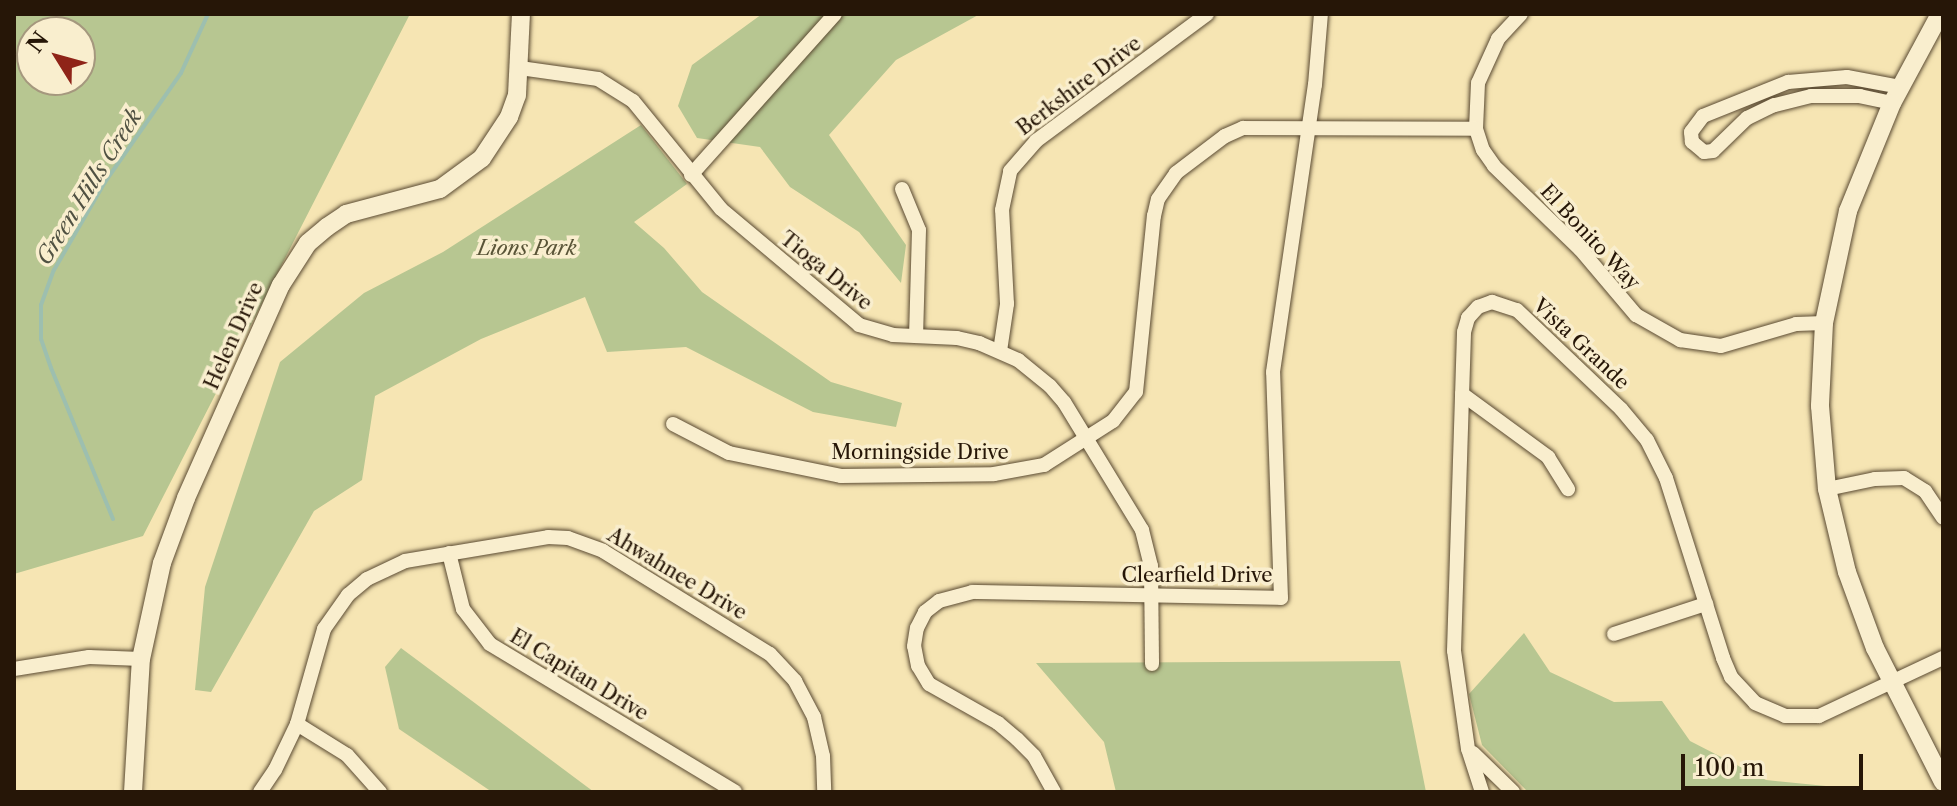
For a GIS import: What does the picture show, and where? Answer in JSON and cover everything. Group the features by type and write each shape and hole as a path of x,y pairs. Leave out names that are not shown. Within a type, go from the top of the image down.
{"street":[{"name":"Helen Drive","path":"133,792 141,659 154,594 173,532 293,262 308,243 346,214 416,197 462,176 482,158 509,117 520,68 521,14"},
{"path":"691,175 835,14"},
{"name":"Berkshire Drive","path":"1000,351 1007,304 1002,210 1010,171 1036,141 1207,14"},
{"name":"Clearfield Drive","path":"1054,792 1034,756 1017,739 998,723 929,684 918,666 914,646 917,628 925,612 939,601 972,592 1281,598 1273,372 1309,125 1321,14"},
{"name":"El Bonito Way","path":"1521,14 1498,39 1486,60 1478,83 1476,129 1494,166 1558,226 1624,303 1650,326 1680,340 1721,346 1796,324 1824,323"},
{"path":"1940,14 1896,95 1848,211 1824,323 1820,406 1827,489 1847,572 1892,683 1943,782"},
{"name":"Tioga Drive","path":"520,68 578,74 618,90 646,115 691,175 736,222 859,325 874,331 957,338 1000,351 1035,371 1050,386 1087,440 1142,530 1151,566 1152,664"},
{"path":"1847,77 1896,95 1811,96 1774,105 1747,118 1713,151 1704,152 1692,142 1691,132 1703,116 1788,82 1847,77"},
{"name":"Morningside Drive","path":"673,424 729,453 841,476 1009,473 1044,465 1113,421 1136,392 1154,216 1165,185 1225,136 1243,128 1309,125 1476,129"},
{"path":"902,189 919,230 916,336"},
{"name":"Vista Grande","path":"1482,792 1468,749 1455,679 1454,651 1464,332 1468,318 1478,307 1492,302 1505,303 1517,310 1621,409 1647,440 1666,478 1731,677 1755,703 1769,711 1794,717 1819,716 1941,660"},
{"path":"1462,394 1548,457 1568,489"},
{"path":"1827,489 1875,479 1904,478 1925,491 1943,518"},
{"name":"Ahwahnee Drive","path":"260,792 275,770 297,724 324,629 348,595 386,569 528,538 577,541 603,551 753,642 795,681 814,717 823,756 824,792"},
{"name":"El Capitan Drive","path":"449,553 463,609 490,644 735,792"},
{"path":"1614,634 1706,604"},
{"path":"14,669 89,657 141,659"},
{"path":"297,724 347,755 380,792"},
{"path":"1468,749 1513,792"}],"green space":[{"path":"14,14 410,14 143,536 14,574"},
{"path":"762,14 980,14 896,60 829,135 906,245 901,283 859,232 790,187 760,147 697,138 678,106 692,65"},
{"name":"Lions Park","path":"641,125 687,184 634,222 664,248 702,292 831,382 902,403 896,427 813,412 686,347 607,352 585,297 481,339 375,396 362,480 314,511 211,692 195,690 205,587 280,362 364,293 443,252"},
{"path":"1524,633 1550,672 1614,702 1662,701 1690,741 1766,780 1836,787 1837,792 1528,792 1482,745 1469,694"},
{"path":"401,648 594,792 492,792 399,729 385,667"},
{"path":"1400,661 1426,792 1116,792 1104,742 1036,663"}],"waterway":[{"name":"Green Hills Creek","path":"113,519 41,339 41,305 54,270 105,182 181,73 208,14"}]}
